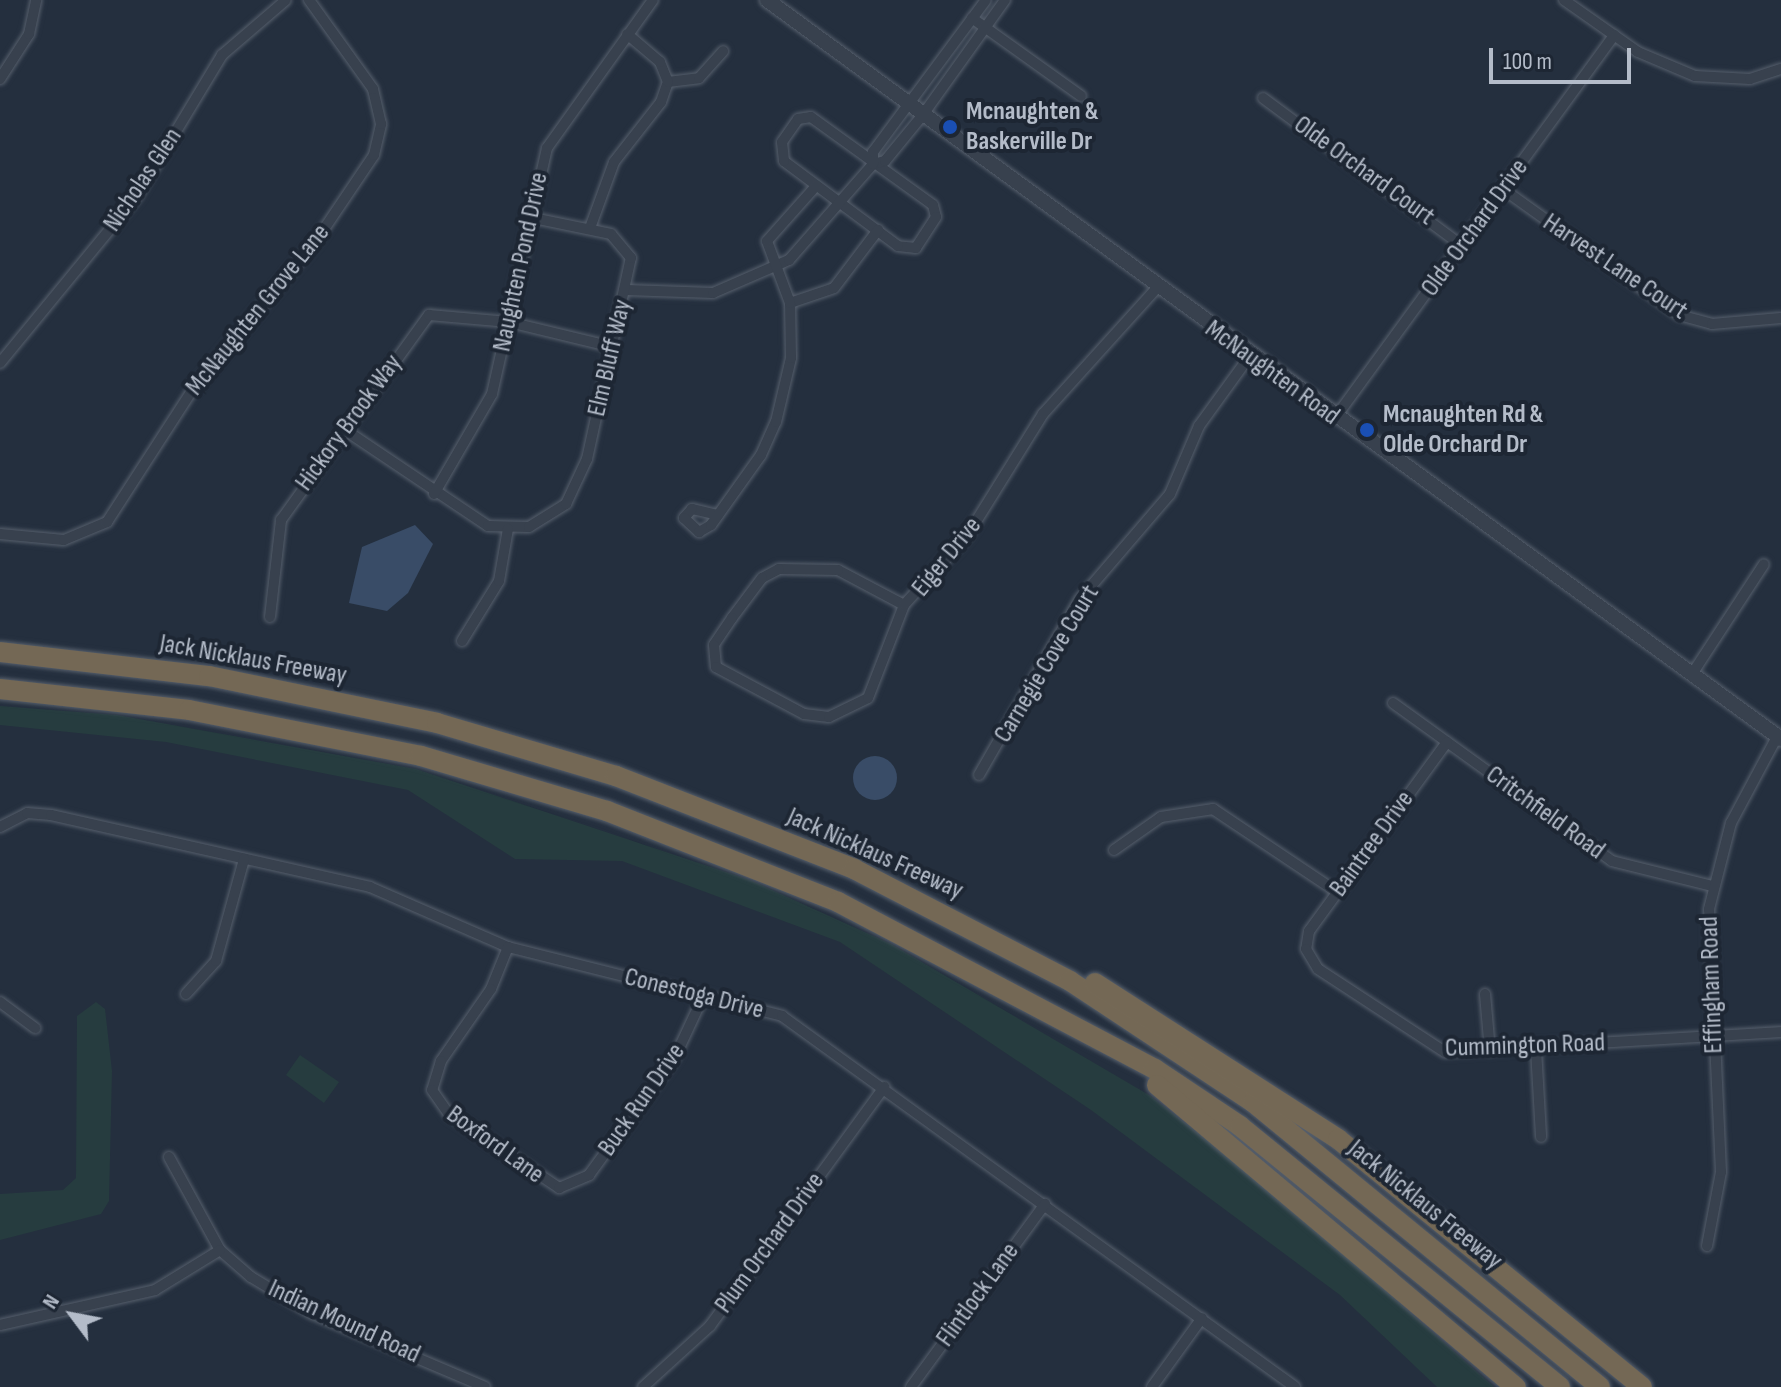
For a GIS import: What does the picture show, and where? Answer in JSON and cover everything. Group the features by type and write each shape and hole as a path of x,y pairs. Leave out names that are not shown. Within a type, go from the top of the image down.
{"highway":[{"name":"Jack Nicklaus Freeway","path":"0,652 287,690 526,747 854,869 1025,956 1253,1102 1600,1387"},
{"name":"Jack Nicklaus Freeway","path":"0,689 251,720 513,782 765,871 910,937 1155,1069 1240,1126 1560,1387"},
{"path":"1025,956 1074,971 1264,1087 1401,1187 1642,1387"},
{"path":"1047,1012 1168,1094 1516,1387"},
{"path":"1606,1356 1659,1387"}],"street":[{"path":"0,79 29,34 36,0"},
{"name":"Nicholas Glen","path":"0,363 137,196 222,55 286,0"},
{"name":"McNaughten Grove Lane","path":"0,534 64,540 107,522 193,389 316,241 374,155 381,124 373,89 309,0"},
{"name":"Naughten Pond Drive","path":"434,494 477,429 509,322 528,217 550,142 653,0"},
{"name":"McNaughten Road","path":"767,0 1334,419 1779,738"},
{"path":"873,164 873,152 986,0"},
{"path":"626,290 696,296 779,268 873,164 885,161 922,116 1005,0"},
{"path":"1564,0 1657,62 1711,79 1750,79 1781,69"},
{"path":"972,18 1081,96"},
{"path":"590,228 614,162 661,102 668,82 660,62 627,34"},
{"name":"Olde Orchard Drive","path":"1334,419 1614,35"},
{"path":"668,82 699,78 723,51"},
{"name":"Olde Orchard Court","path":"1263,98 1462,246"},
{"path":"811,117 936,210 916,248 904,249 816,186 780,155 798,119 811,117"},
{"path":"718,515 761,455 783,404 790,303 769,233 816,186"},
{"name":"Harvest Lane Court","path":"1503,189 1679,315 1712,324 1781,318"},
{"name":"Elm Bluff Way","path":"508,529 552,515 575,492 626,290 627,251 611,234 528,217"},
{"path":"790,303 834,288 878,230"},
{"name":"Eiger Drive","path":"904,605 838,570 779,569 746,597 714,645 714,661 735,683 799,713 835,716 878,685 904,605 967,536 1043,414 1156,289"},
{"name":"Hickory Brook Way","path":"270,617 281,520 429,315 509,322"},
{"path":"509,322 612,347"},
{"name":"Carnegie Cove Court","path":"979,775 1080,599 1170,494 1199,426 1249,357"},
{"path":"345,430 470,519 508,529 499,581 462,641"},
{"path":"1692,674 1764,564"},
{"name":"Critchfield Road","path":"1393,703 1612,861 1712,886"},
{"name":"Effingham Road","path":"1707,1246 1721,1172 1707,932 1712,886 1740,803 1779,738"},
{"name":"Baintree Drive","path":"1306,949 1309,931 1447,742"},
{"path":"1114,850 1161,817 1213,809 1337,892"},
{"name":"Conestoga Drive","path":"0,827 42,814 396,895 508,947 795,1022 1295,1387"},
{"path":"186,994 216,961 244,859"},
{"name":"Boxford Lane","path":"508,947 491,989 441,1061 432,1090 461,1124 537,1179 567,1188"},
{"name":"Cummington Road","path":"1306,949 1318,969 1433,1049 1536,1049 1781,1032"},
{"path":"1485,994 1490,1051"},
{"name":"Buck Run Drive","path":"567,1188 589,1175 675,1057 702,999"},
{"path":"0,1002 35,1028"},
{"path":"1536,1049 1541,1137"},
{"name":"Plum Orchard Drive","path":"643,1387 710,1326 884,1087"},
{"name":"Indian Mound Road","path":"169,1157 220,1250 283,1299 485,1387"},
{"name":"Flintlock Lane","path":"911,1387 1045,1204"},
{"path":"0,1325 155,1290 220,1250"},
{"path":"1152,1387 1202,1318"}],"green space":[{"path":"0,706 117,715 416,769 750,880 891,944 1149,1095 1278,1195 1494,1387 1437,1387 1340,1295 1091,1110 840,942 622,861 515,859 408,790 166,742 0,725"},
{"path":"96,1002 105,1009 112,1071 109,1201 101,1214 0,1240 0,1194 63,1190 76,1178 77,1016"},
{"path":"300,1055 339,1082 324,1103 286,1075"}],"water":[{"path":"415,525 433,544 408,593 387,611 349,603 362,547"},
{"path":"875,756 891,762 897,778 891,794 875,800 859,794 853,778 859,762"}],"place":[{"name":"Mcnaughten & Baskerville Dr","path":"950,127"},
{"name":"Mcnaughten Rd & Olde Orchard Dr","path":"1367,430"}]}
